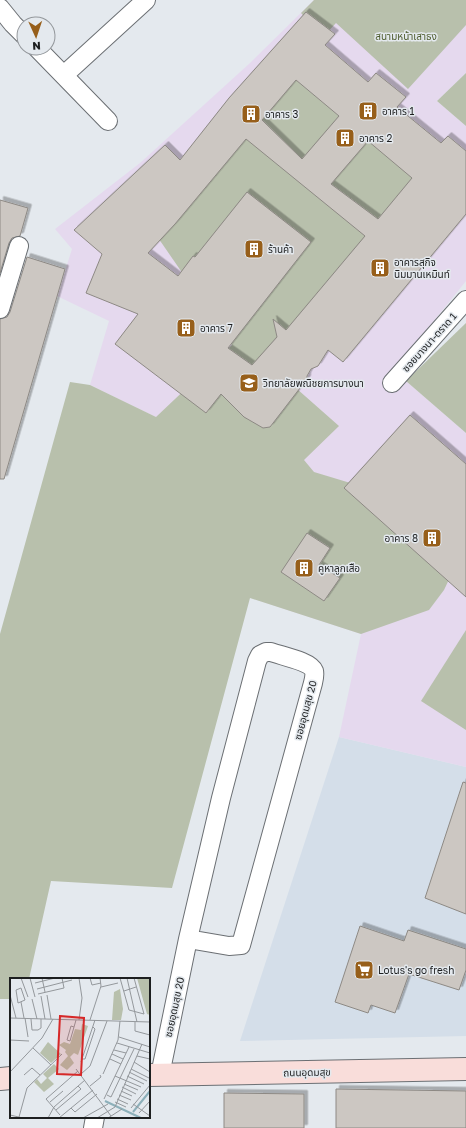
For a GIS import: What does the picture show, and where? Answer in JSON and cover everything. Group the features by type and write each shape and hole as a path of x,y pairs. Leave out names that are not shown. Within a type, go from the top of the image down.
{"main road":[{"name":"ถนนอุดมสุข","path":"155,1075 466,1069"},
{"path":"0,1079 10,1078"}],"street":[{"path":"64,76 146,0"},
{"path":"2,14 16,27"},
{"path":"45,56 108,121"},
{"path":"0,309 19,246"},
{"name":"ซอยบางนา-ตราด 1","path":"392,383 466,300"},
{"name":"ซอยอุดมสุข 20","path":"155,1075 221,798 260,654 271,652 307,663 314,670 313,683 241,945 229,946 188,938"},
{"path":"93,1128 95,1118"}],"shaded area":[{"name":"วิทยาลัยพณิชยการบางนา","path":"314,0 466,0 466,73 437,101 466,126 466,281 429,327 382,381 406,381 466,433 466,767 339,737 361,634 257,600 293,484 90,385 109,321 57,296 72,249 55,229 140,163 250,63"},
{"path":"339,737 466,767 466,1036 240,1041"}],"green space":[{"name":"สนามหน้าเสาธง","path":"314,0 466,0 466,25 408,89 336,23 323,37 301,13"},
{"path":"288,73 419,181 271,366 339,426 304,460 314,472 357,485 454,569 444,590 429,610 361,634 250,598 172,888 51,881 29,978 10,978 10,999 0,999 0,634 70,382 90,385 156,417 232,345 152,229"},
{"path":"466,73 466,126 437,101"},
{"path":"466,323 466,433 406,381"},
{"path":"466,630 466,730 421,701"}],"building":[{"path":"306,12 335,34 325,45 368,82 376,73 406,97 397,107 441,143 448,136 466,151 466,214 343,362 328,350 318,366 311,369 307,379 270,427 263,428 244,417 221,394 206,413 115,344 138,314 86,293 102,254 74,230 165,145 180,160 229,98","holes":["296,80 339,116 302,159 262,120","246,139 365,236 286,330 273,319 277,337 252,365 228,348 311,242 247,192 178,276 148,253 175,224","368,141 412,178 378,219 331,184"]},
{"path":"0,200 28,208 20,236 12,238 9,243 0,273"},
{"path":"27,257 65,269 4,479 0,479 0,319 7,317 10,312"},
{"name":"อาคาร 8","path":"410,415 466,464 466,597 344,488"},
{"name":"คูหาลูกเสือ","path":"307,533 330,548 319,565 340,578 324,601 281,572"},
{"path":"463,782 466,783 466,914 425,898"},
{"path":"360,926 404,941 408,930 466,949 466,970 459,990 409,974 395,1013 371,1005 368,1013 335,1002"},
{"path":"336,1089 466,1091 466,1128 336,1128"},
{"path":"224,1093 304,1094 304,1128 224,1128"}],"place":[{"name":"อาคาร 1","path":"368,111"},
{"name":"อาคาร 3","path":"251,114"},
{"name":"อาคาร 2","path":"345,138"},
{"name":"ร้านค้า","path":"254,249"},
{"name":"อาคารสุกิจ นิมมานเหมินท์","path":"380,268"},
{"name":"อาคาร 7","path":"186,328"},
{"name":"วิทยาลัยพณิชยการบางนา","path":"249,383"},
{"name":"อาคาร 8","path":"432,538"},
{"name":"คูหาลูกเสือ","path":"304,568"},
{"name":"Lotus's go fresh","path":"364,970"}]}
